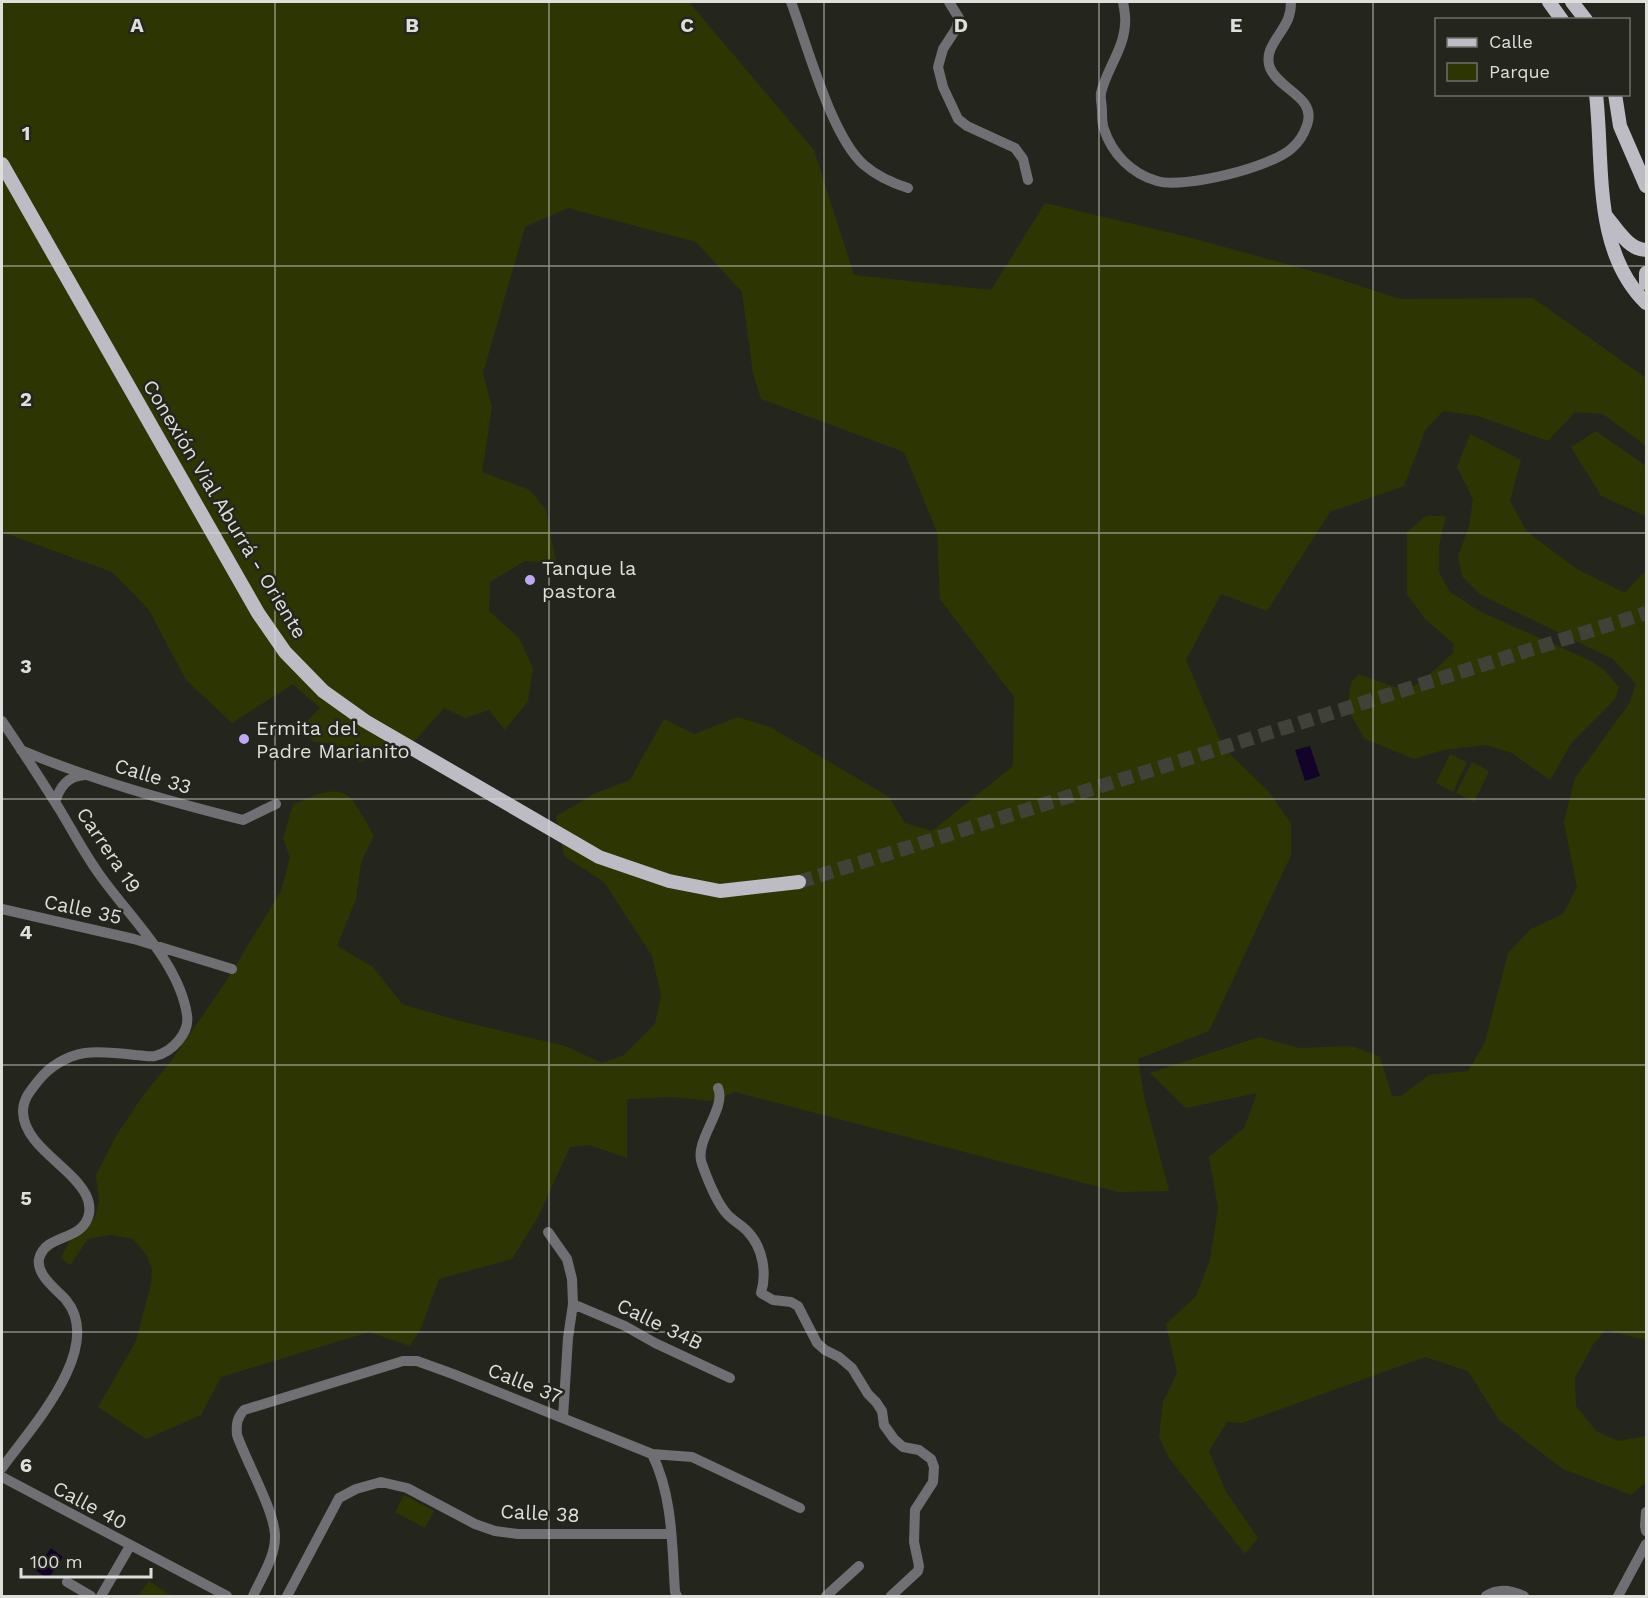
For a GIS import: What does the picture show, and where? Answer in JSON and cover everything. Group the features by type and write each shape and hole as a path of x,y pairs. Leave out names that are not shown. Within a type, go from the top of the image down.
{"main road":[{"path":"1549,2 1561,18"},
{"path":"1572,2 1584,18"},
{"path":"1596,96 1603,199 1612,248 1629,282 1647,303"},
{"path":"1615,96 1616,111 1625,141 1647,186"},
{"name":"Conexión Vial Aburrá - Oriente","path":"2,164 258,613 285,652 323,691 365,720 598,857 669,881 720,891 799,882"},
{"path":"1606,216 1629,244 1635,248 1647,250"},
{"path":"1647,273 1647,282"}],"street":[{"path":"791,2 838,129 851,150 862,164 877,174 892,183 908,188"},
{"path":"949,2 959,18 956,29 943,49 938,67 943,87 958,119 967,126 1014,148 1023,159 1028,180"},
{"path":"1123,4 1126,23 1121,43 1101,93 1103,127 1113,150 1129,166 1147,178 1175,183 1196,181 1265,164 1291,150 1304,132 1310,115 1308,108 1278,80 1267,60 1270,49 1287,20 1292,2"},
{"name":"Carrera 19","path":"2,721 97,871 156,947 170,969 188,1017 187,1027 182,1037 175,1045 156,1056 104,1052 82,1053 62,1060 42,1076 28,1093 24,1102 23,1114 30,1135 68,1172 86,1194 89,1213 82,1229 73,1235 52,1242 40,1256 39,1266 43,1276 69,1304 77,1323 77,1340 64,1381 2,1468"},
{"name":"Calle 33","path":"21,750 88,775 179,804 243,820 276,804"},
{"name":"Carrera 19","path":"55,802 66,782 74,776 88,775"},
{"name":"Calle 35","path":"2,909 134,939 231,969"},
{"path":"718,1088 719,1101 705,1137 700,1160 726,1213 749,1232 756,1246 764,1264 765,1281 761,1293 773,1300 791,1302 798,1306 818,1343 825,1350 839,1356 852,1368 882,1411 884,1425 894,1439 903,1447 919,1450 931,1459 934,1467 933,1482 915,1510 914,1542 918,1571 891,1596"},
{"path":"548,1232 567,1259 572,1279 573,1304 568,1338 563,1417"},
{"name":"Calle 34B","path":"573,1304 625,1326 655,1343 730,1378"},
{"name":"Calle 37","path":"253,1596 272,1555 275,1535 269,1511 237,1434 236,1423 244,1410 403,1361 417,1361 652,1454 692,1457 800,1508"},
{"path":"652,1454 661,1471 666,1488 677,1596"},
{"name":"Calle 40","path":"2,1477 226,1596"},
{"name":"Calle 38","path":"287,1596 339,1498 356,1489 381,1482 407,1488 476,1524 495,1531 518,1534 671,1534"},
{"path":"1647,1512 1645,1526 1647,1531"},
{"path":"1618,1596 1647,1545"},
{"path":"101,1596 130,1546"},
{"path":"826,1596 859,1566"},
{"path":"67,1582 91,1596"},
{"path":"1485,1596 1496,1591 1507,1591 1524,1596"}],"green space":[{"path":"2,2 689,2 814,150 854,275 991,290 1045,203 1188,237 1326,275 1400,299 1533,298 1646,378 1646,446 1603,414 1575,412 1548,441 1478,416 1443,411 1426,429 1404,486 1330,512 1267,611 1221,594 1186,660 1223,747 1268,791 1291,823 1291,855 1209,1031 1138,1059 1144,1097 1169,1191 1118,1192 735,1092 712,1101 672,1097 627,1099 627,1158 589,1145 570,1147 538,1217 512,1259 439,1279 421,1328 410,1346 369,1332 221,1377 201,1415 146,1439 98,1407 136,1341 151,1284 152,1269 146,1254 133,1239 111,1235 88,1239 70,1265 61,1258 69,1241 95,1217 99,1202 96,1175 116,1136 225,983 281,891 290,857 283,839 293,805 322,793 345,794 354,803 374,835 361,863 356,899 337,946 373,967 402,1004 456,1020 565,1046 602,1063 624,1055 655,1024 661,995 652,956 604,882 564,856 556,816 596,793 630,780 664,719 694,734 738,717 770,727 889,797 905,823 932,831 1013,766 1014,697 940,599 937,532 904,452 761,399 753,373 742,292 696,242 568,208 525,227 483,373 492,407 482,472 530,490 546,510 556,563 525,561 490,582 489,611 519,638 533,668 528,701 505,730 489,710 465,718 444,708 403,754 359,762 331,743 314,742 300,728 320,708 293,684 232,723 186,680 149,610 112,572 2,532"},
{"path":"1596,431 1646,466 1646,516 1601,496 1571,447"},
{"path":"1470,434 1521,460 1510,501 1527,532 1577,569 1625,593 1646,572 1646,1340 1606,1330 1594,1343 1575,1378 1576,1406 1596,1431 1618,1441 1646,1436 1646,1482 1631,1495 1563,1469 1499,1420 1468,1371 1425,1357 1242,1423 1227,1422 1209,1451 1226,1492 1258,1538 1245,1554 1169,1458 1159,1437 1163,1402 1177,1373 1166,1324 1196,1296 1210,1260 1218,1208 1209,1157 1244,1128 1257,1093 1186,1108 1150,1073 1259,1037 1300,1048 1352,1046 1380,1057 1392,1096 1401,1096 1429,1075 1468,1071 1485,1042 1508,953 1531,929 1563,914 1577,887 1564,822 1575,778 1629,704 1636,684 1613,659 1481,595 1462,576 1458,556 1469,526 1473,499 1457,467"},
{"path":"1426,516 1446,516 1439,545 1439,572 1450,592 1479,611 1591,661 1603,669 1619,687 1615,699 1572,742 1550,780 1512,753 1486,745 1443,750 1414,759 1365,739 1347,709 1351,683 1358,674 1403,690 1420,683 1453,653 1454,644 1425,619 1407,594 1407,532"},
{"path":"1450,754 1467,762 1453,792 1436,783"},
{"path":"1472,762 1489,771 1474,802 1456,793"},
{"path":"404,1495 434,1511 425,1528 395,1512"},
{"path":"149,1581 172,1596 138,1596"}],"shaded area":[{"path":"1310,746 1320,776 1305,781 1295,750"},
{"path":"51,1548 63,1557 48,1579 35,1570"}],"tunnel":[{"path":"799,882 1646,613"}],"place":[{"name":"Tanque la pastora","path":"530,580"},
{"name":"Ermita del Padre Marianito","path":"244,739"}]}
